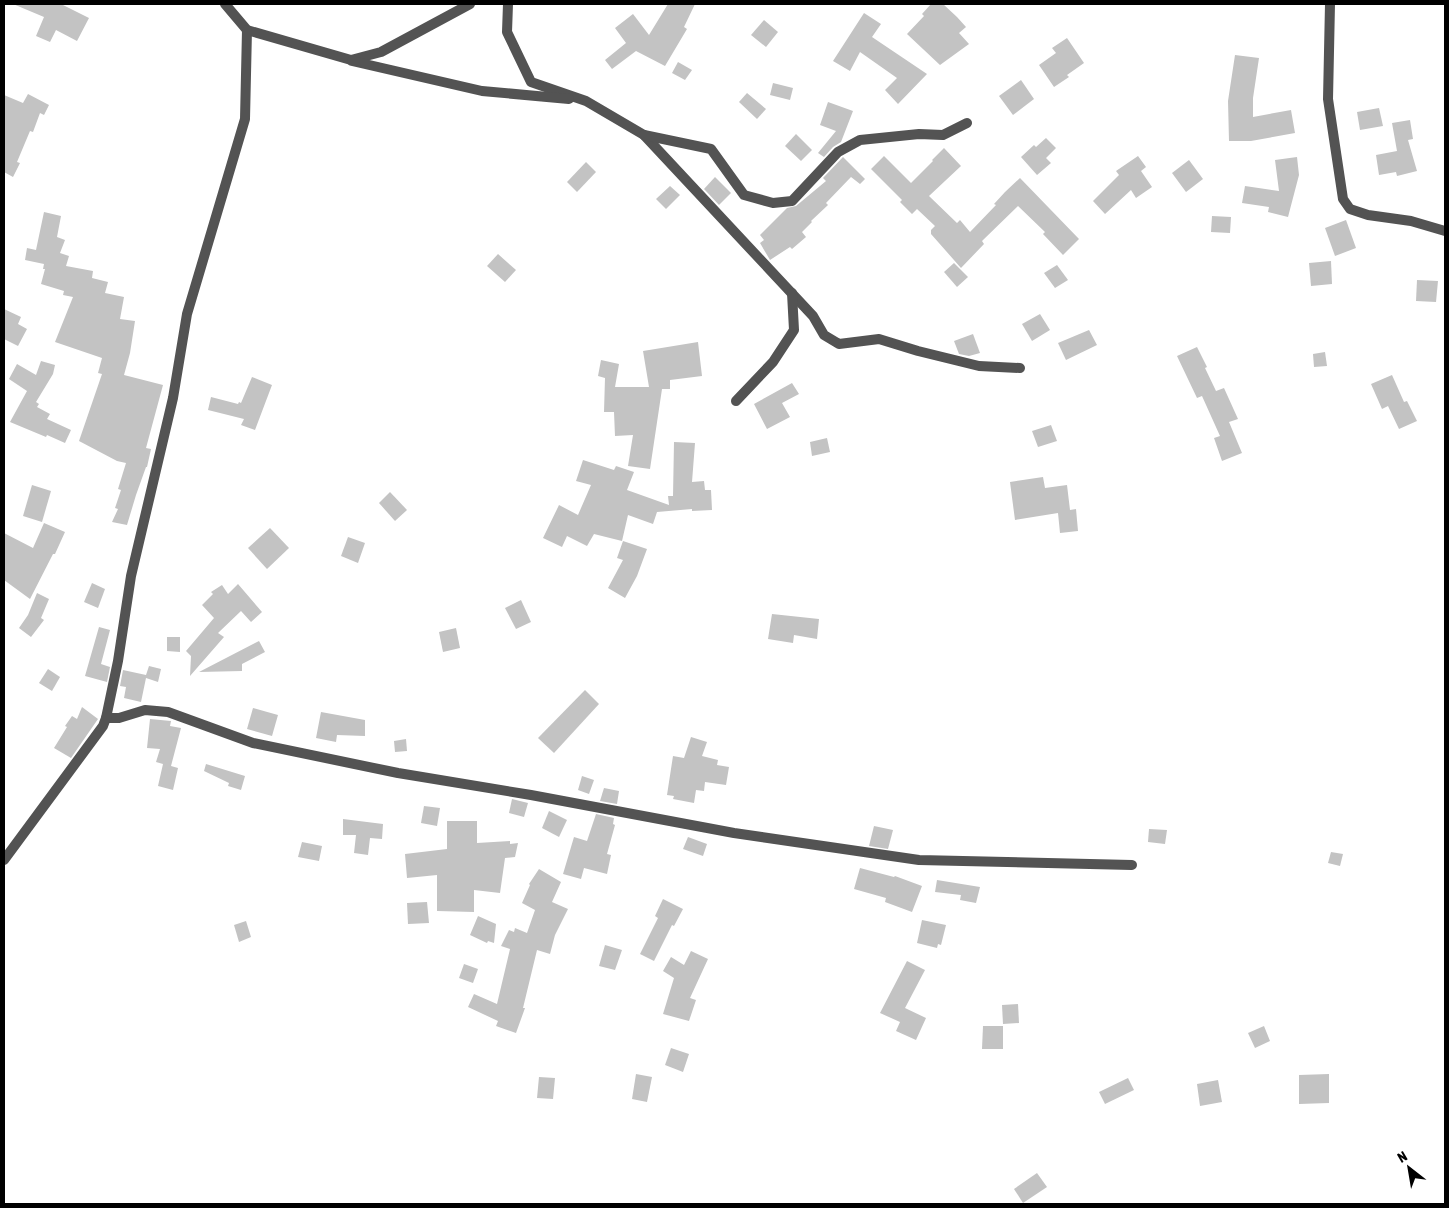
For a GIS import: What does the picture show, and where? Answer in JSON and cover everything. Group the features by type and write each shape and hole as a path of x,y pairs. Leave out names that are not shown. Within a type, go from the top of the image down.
{"street":[{"path":"225,4 247,30 351,60 482,91 586,101"},
{"path":"351,60 381,52 470,4"},
{"path":"508,4 507,32 531,82 586,101 644,135 813,316 824,335 839,344 879,339 979,366 1020,368"},
{"path":"1330,4 1328,99 1343,199 1350,209 1411,221 1445,232"},
{"path":"4,860 106,718 118,661 131,576 173,398 187,314 245,119 247,30"},
{"path":"644,135 712,149 744,195 772,203 792,201 838,152 860,140 919,134 943,135 966,123"},
{"path":"736,401 773,362 794,330 792,293"},
{"path":"106,718 119,718 144,710 168,712 253,743 398,773 531,795 734,833 909,859 1132,865"}],"building":[{"path":"13,4 61,4 89,18 77,41 56,30 50,42 36,36 44,17"},
{"path":"668,4 695,4 684,27 687,29 665,66 636,51 612,69 605,60 626,43 615,28 633,14 649,35"},
{"path":"931,4 943,4 957,17 966,27 959,33 969,44 940,65 907,34 924,16 922,14"},
{"path":"864,13 881,24 872,37 927,74 898,104 885,90 897,78 860,52 850,71 833,61"},
{"path":"764,20 778,32 766,47 751,35"},
{"path":"1067,38 1084,63 1067,75 1069,77 1054,87 1039,65 1056,53 1052,48"},
{"path":"1235,55 1259,58 1253,98 1253,117 1291,110 1295,133 1251,141 1229,141 1228,101"},
{"path":"678,62 692,70 685,80 672,73"},
{"path":"1021,80 1034,99 1013,115 999,96"},
{"path":"773,83 793,88 790,100 770,95"},
{"path":"747,93 766,109 757,119 739,102"},
{"path":"28,94 49,105 44,115 40,113 33,132 30,131 17,162 20,163 13,177 4,172 4,95 23,103"},
{"path":"828,102 853,111 841,142 833,147 824,157 818,153 836,131 820,125"},
{"path":"1379,108 1383,126 1360,130 1357,112"},
{"path":"1410,120 1413,139 1408,140 1417,171 1397,176 1396,172 1379,175 1376,155 1397,151 1392,123"},
{"path":"796,134 812,150 801,161 785,146"},
{"path":"1046,138 1056,148 1046,158 1051,163 1037,175 1021,157 1034,145 1036,147"},
{"path":"944,148 961,166 929,196 957,223 960,220 970,232 1020,178 1079,239 1063,255 1043,234 1045,232 1018,206 982,241 984,244 961,268 931,234 931,230 935,226 917,209 912,214 900,202 902,200 871,169 884,156 911,183"},
{"path":"1138,156 1146,167 1141,171 1152,187 1136,198 1131,190 1105,214 1093,201 1119,175 1116,171"},
{"path":"843,157 865,179 860,184 851,177 802,232 806,237 792,249 790,247 770,260 760,243 764,240 760,235 787,208 796,206 826,181 823,178"},
{"path":"1297,157 1299,175 1288,217 1268,212 1269,207 1242,203 1245,186 1279,191 1275,160"},
{"path":"1189,160 1203,179 1186,192 1172,173"},
{"path":"586,162 596,172 577,192 567,182"},
{"path":"715,177 731,193 719,205 704,189"},
{"path":"670,186 680,195 666,209 656,199"},
{"path":"44,212 61,216 57,237 65,240 60,253 69,256 66,266 93,271 92,278 108,282 105,293 124,297 120,319 135,321 124,375 163,385 146,448 151,449 147,467 127,525 112,522 118,509 115,508 121,490 118,489 126,463 117,461 79,441 102,374 98,373 102,358 55,342 73,297 63,295 64,291 41,284 45,269 43,269 44,264 25,260 27,248 36,250"},
{"path":"1212,216 1231,217 1230,233 1211,232"},
{"path":"1346,220 1356,248 1335,256 1325,228"},
{"path":"498,254 516,270 505,282 487,266"},
{"path":"1331,261 1332,284 1311,286 1309,263"},
{"path":"954,263 968,277 957,287 944,272"},
{"path":"1057,265 1068,280 1055,288 1044,273"},
{"path":"1417,280 1438,281 1436,302 1416,301"},
{"path":"4,309 21,317 18,324 27,329 18,346 4,339"},
{"path":"1040,314 1050,330 1032,341 1022,324"},
{"path":"1089,330 1097,345 1066,360 1058,343"},
{"path":"973,334 980,353 969,356 959,354 954,341"},
{"path":"698,342 702,376 670,380 670,389 662,389 650,469 628,466 633,435 615,436 614,412 604,412 605,378 598,376 601,360 619,364 615,387 649,387 643,351"},
{"path":"1197,347 1216,391 1224,388 1238,419 1229,422 1242,453 1222,461 1214,438 1220,436 1202,396 1197,398 1177,356"},
{"path":"1325,352 1327,366 1314,367 1313,354"},
{"path":"41,361 55,365 53,374 36,402 39,404 37,407 50,414 47,419 71,430 65,443 10,422 27,391 9,379 17,364 36,375"},
{"path":"1392,375 1404,402 1407,401 1417,421 1399,429 1388,406 1382,409 1371,384"},
{"path":"252,377 272,385 255,430 241,425 244,419 208,410 211,397 238,404 239,402 241,403"},
{"path":"792,383 799,394 782,403 790,417 767,429 754,404"},
{"path":"1051,425 1057,441 1038,447 1032,431"},
{"path":"827,438 830,452 812,456 810,442"},
{"path":"674,442 695,443 692,482 704,481 705,490 711,490 712,510 692,511 692,509 657,512 653,524 628,515 622,541 594,534 587,546 567,536 562,547 543,538 559,505 578,515 591,485 576,481 583,460 614,470 616,466 634,472 627,490 669,505 668,496 673,496"},
{"path":"1043,477 1045,488 1067,485 1070,510 1076,509 1078,531 1060,533 1058,513 1015,520 1010,482"},
{"path":"32,485 51,491 42,522 23,516"},
{"path":"390,492 407,510 395,521 379,503"},
{"path":"44,523 65,532 30,599 4,580 4,533 33,548"},
{"path":"270,528 289,548 267,569 248,548"},
{"path":"348,537 365,543 358,563 341,556"},
{"path":"623,541 647,549 637,576 625,598 608,588 623,560 617,558"},
{"path":"92,583 105,589 98,608 84,602"},
{"path":"238,584 262,612 251,622 241,611 218,633 224,637 190,676 191,656 186,651 214,618 202,605 213,594 211,592 222,585 228,594"},
{"path":"37,593 49,599 41,618 44,620 31,637 19,628 28,615"},
{"path":"521,600 531,622 516,629 505,608"},
{"path":"772,614 819,619 817,639 794,635 793,643 768,639"},
{"path":"99,627 110,630 101,664 110,667 107,682 85,676"},
{"path":"456,628 460,648 443,652 439,632"},
{"path":"167,637 180,637 180,652 167,651"},
{"path":"259,641 265,652 242,664 242,671 199,672"},
{"path":"149,666 161,669 158,682 146,678 141,702 124,698 126,687 120,686 123,670 146,675"},
{"path":"48,669 60,677 52,691 39,683"},
{"path":"585,690 599,704 554,753 538,738"},
{"path":"82,707 98,719 71,758 54,748 67,727 65,726 72,716 77,719"},
{"path":"253,708 278,715 272,736 247,729"},
{"path":"321,712 365,720 365,736 337,735 336,742 316,738"},
{"path":"150,719 171,721 170,726 181,728 171,766 178,768 173,790 158,786 163,764 156,762 160,749 147,748"},
{"path":"691,737 707,742 702,756 718,760 717,765 729,767 726,785 705,782 704,791 696,790 694,803 673,799 674,796 667,795 673,756 684,758"},
{"path":"406,739 407,751 395,752 394,741"},
{"path":"206,764 245,776 241,790 228,786 229,783 204,771"},
{"path":"582,776 594,780 589,794 578,790"},
{"path":"604,788 619,791 617,804 600,801"},
{"path":"512,799 528,803 524,817 509,813"},
{"path":"424,806 440,808 437,826 421,823"},
{"path":"549,811 567,820 559,837 542,828"},
{"path":"596,814 614,818 613,824 615,825 607,854 611,855 607,874 584,868 581,879 563,874 574,837 587,841"},
{"path":"343,819 383,824 382,839 370,838 368,855 354,853 356,835 343,835"},
{"path":"447,821 477,821 477,843 510,841 510,844 518,843 515,857 505,858 500,893 474,890 474,912 437,911 437,875 407,878 405,854 447,849"},
{"path":"874,826 893,830 888,849 869,846"},
{"path":"1149,829 1167,830 1165,844 1148,842"},
{"path":"688,837 707,844 703,856 683,849"},
{"path":"302,842 322,846 319,861 298,857"},
{"path":"1331,852 1343,854 1340,866 1328,863"},
{"path":"860,868 895,876 922,886 912,912 885,902 886,898 854,889"},
{"path":"539,869 561,882 552,902 568,909 555,935 550,954 537,950 523,1008 525,1008 516,1033 496,1026 498,1021 468,1007 474,994 497,1004 510,949 501,946 509,930 514,932 515,928 527,933 535,910 522,903 529,884"},
{"path":"937,880 980,887 976,903 960,900 961,895 935,892"},
{"path":"663,899 683,909 674,926 672,925 654,961 640,954 658,918 655,916"},
{"path":"427,902 429,923 408,924 407,903"},
{"path":"478,916 496,924 494,943 488,941 487,943 470,935"},
{"path":"922,920 946,925 941,945 938,944 937,948 917,943"},
{"path":"246,921 251,937 239,942 234,925"},
{"path":"605,945 622,950 615,970 599,966"},
{"path":"691,951 708,959 690,998 696,1000 689,1021 663,1014 674,978 663,971 671,957 684,965"},
{"path":"907,961 925,970 905,1008 926,1018 916,1040 896,1031 900,1022 880,1013"},
{"path":"464,964 478,969 473,983 459,978"},
{"path":"1018,1004 1019,1023 1003,1024 1002,1005"},
{"path":"983,1026 1003,1026 1003,1049 982,1049"},
{"path":"1264,1026 1270,1041 1255,1048 1248,1033"},
{"path":"671,1048 689,1054 683,1072 665,1065"},
{"path":"636,1074 652,1077 647,1102 632,1099"},
{"path":"1329,1074 1329,1103 1299,1104 1299,1075"},
{"path":"539,1077 555,1078 553,1099 537,1098"},
{"path":"1128,1078 1134,1090 1105,1104 1099,1092"},
{"path":"1218,1080 1222,1102 1200,1106 1197,1084"},
{"path":"1037,1173 1047,1187 1023,1203 1014,1189"}]}
